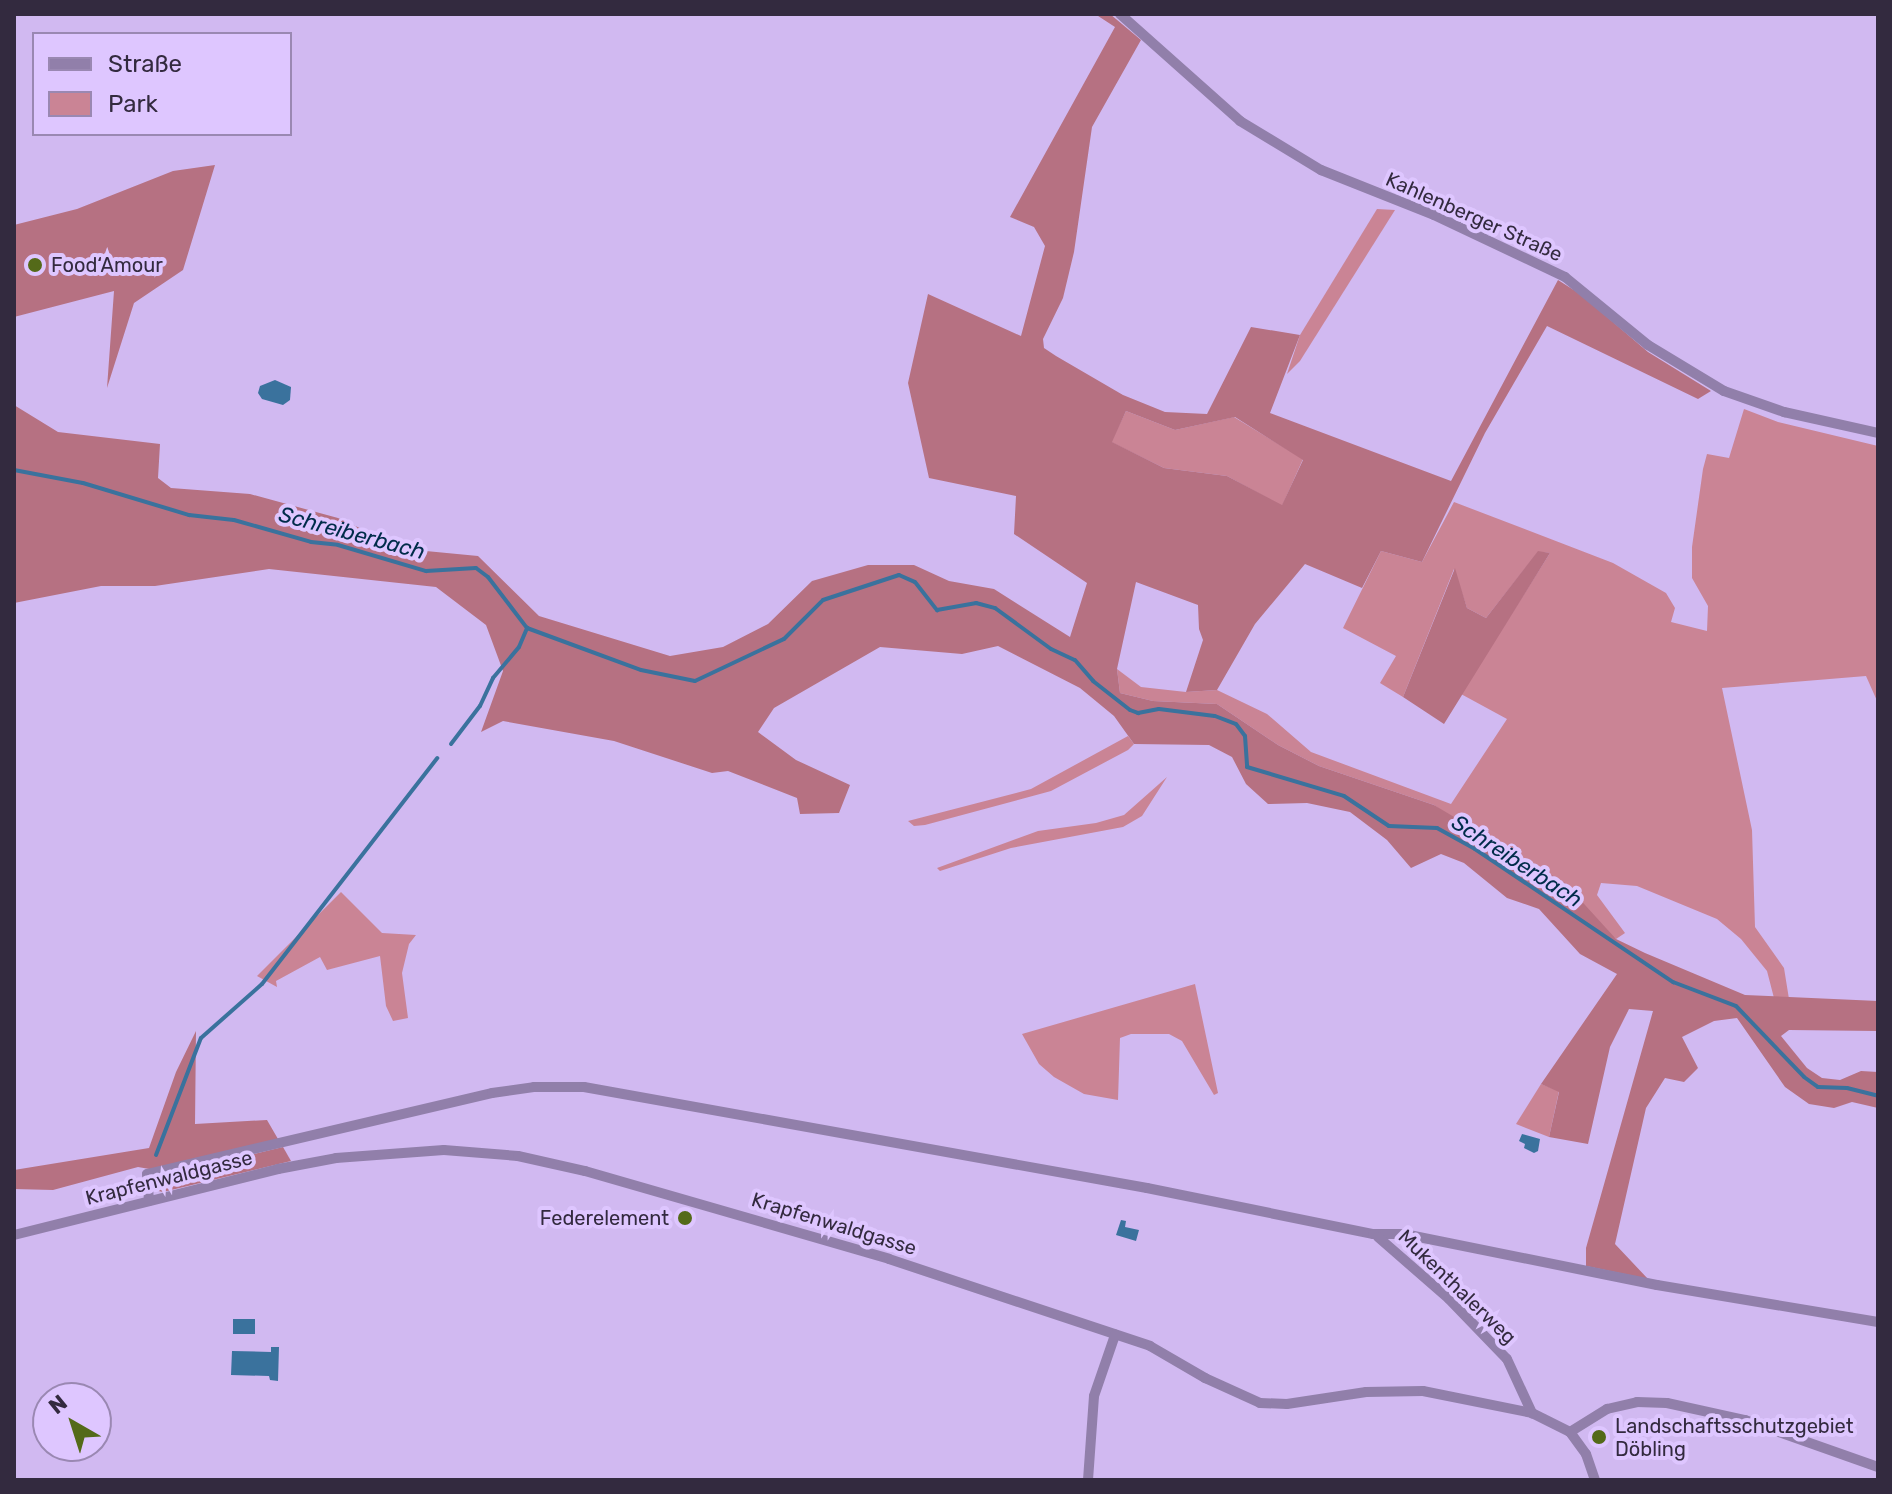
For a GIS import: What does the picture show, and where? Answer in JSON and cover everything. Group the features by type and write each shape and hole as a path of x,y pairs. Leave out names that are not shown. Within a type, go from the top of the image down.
{"street":[{"name":"Kahlenberger Straße","path":"1120,14 1254,131 1321,170 1434,215 1565,277 1648,345 1724,391 1784,412 1878,433"},
{"path":"149,1201 147,1174 492,1093 570,1086 685,1102 1373,1234 1404,1234 1657,1285 1878,1322"},
{"name":"Krapfenwaldgasse","path":"14,1235 336,1158 417,1151 500,1154 585,1171 889,1259 1163,1351 1205,1378 1260,1403 1287,1404 1366,1392 1423,1391 1532,1413 1570,1432"},
{"name":"Mukenthalerweg","path":"1373,1234 1392,1247 1507,1359 1532,1413"},
{"path":"1088,1480 1094,1396 1115,1335"},
{"path":"1595,1480 1586,1454 1570,1432 1607,1409 1637,1402 1667,1403 1745,1420 1878,1467"}],"green space":[{"path":"1377,209 1395,210 1300,361 1287,374 1300,335"},
{"path":"1744,409 1778,422 1878,446 1878,703 1866,676 1722,688 1752,830 1755,927 1784,968 1789,999 1774,998 1767,971 1741,939 1717,919 1637,886 1601,883 1597,895 1625,933 1616,939 1434,805 1319,766 1278,745 1217,704 1153,701 1120,693 1117,669 1141,687 1186,692 1217,690 1267,714 1311,752 1451,804 1507,719 1461,694 1550,553 1538,552 1486,618 1467,608 1454,569 1403,697 1380,683 1396,656 1343,628 1381,551 1422,562 1454,502 1613,563 1666,593 1675,608 1671,622 1707,631 1708,606 1692,578 1692,547 1703,469 1707,454 1729,458"},
{"path":"1126,411 1175,430 1234,417 1303,459 1282,506 1227,476 1164,468 1111,442"},
{"path":"1128,736 1134,744 1128,750 1051,791 925,825 914,826 908,821 1031,789"},
{"path":"1167,777 1142,816 1123,827 1011,848 940,871 937,868 1038,831 1096,823 1124,815"},
{"path":"341,892 382,933 416,935 409,944 402,973 408,1018 393,1021 386,1006 380,956 327,970 320,957 276,981 277,987 257,976"},
{"path":"1195,984 1218,1093 1214,1095 1182,1041 1169,1034 1131,1034 1120,1038 1118,1100 1084,1094 1054,1077 1039,1064 1022,1034"},
{"path":"1541,1084 1559,1091 1549,1137 1516,1124"}],"shaded area":[{"path":"1095,14 1110,14 1141,40 1092,127 1074,252 1063,298 1043,339 1044,348 1056,356 1123,395 1165,412 1207,414 1251,327 1300,335 1270,413 1451,481 1558,280 1580,294 1648,352 1711,391 1698,399 1547,326 1485,433 1422,562 1381,551 1362,588 1305,564 1255,624 1217,690 1186,692 1203,640 1199,629 1198,605 1136,582 1117,669 1120,693 1153,701 1217,704 1278,745 1319,766 1434,805 1565,883 1616,939 1645,953 1745,995 1878,1001 1878,1031 1789,1030 1781,1036 1807,1068 1822,1078 1840,1080 1861,1071 1878,1072 1878,1108 1852,1102 1834,1108 1809,1104 1785,1087 1737,1018 1714,1021 1682,1037 1698,1068 1684,1082 1665,1078 1646,1108 1615,1244 1648,1279 1586,1266 1586,1248 1653,1011 1629,1009 1610,1047 1588,1144 1549,1137 1559,1092 1541,1084 1617,974 1580,954 1539,909 1507,898 1464,863 1441,854 1411,868 1387,840 1350,812 1307,803 1268,804 1246,784 1232,757 1209,745 1134,744 1114,716 1080,688 998,646 962,654 880,647 774,708 758,732 796,760 850,785 839,813 800,814 797,798 728,771 712,773 614,741 503,721 481,732 503,671 486,625 436,587 269,569 155,586 101,586 14,603 14,405 58,432 160,444 158,478 171,488 250,494 338,518 405,549 478,556 539,616 670,656 723,647 768,624 812,581 868,565 914,565 949,581 994,589 1070,637 1087,583 1014,534 1016,496 929,478 908,383 928,294 1021,336 1045,246 1034,227 1010,217 1115,27","holes":["1126,411 1175,430 1235,417 1303,460 1282,505 1227,476 1164,468 1112,442"]},
{"path":"215,165 183,270 134,303 107,388 114,291 14,317 14,225 77,209 173,171"},
{"path":"1538,551 1550,553 1444,724 1403,697 1455,568 1467,608 1486,618"},
{"path":"196,1031 195,1124 267,1120 278,1139 155,1170 138,1167 53,1190 14,1189 14,1170 149,1148 176,1072"},
{"path":"283,1147 291,1161 163,1192 154,1190 160,1179 171,1174"}],"water":[{"path":"275,380 291,387 290,400 283,405 262,399 258,393 260,386"},
{"path":"1522,1134 1540,1139 1538,1151 1534,1153 1524,1148 1525,1144 1519,1141"},
{"path":"1121,1220 1126,1221 1125,1227 1139,1230 1136,1241 1116,1235"},
{"path":"233,1319 255,1319 255,1334 233,1334"},
{"path":"271,1347 279,1347 278,1381 270,1380 269,1376 231,1375 232,1351 271,1352"}],"waterway":[{"name":"Schreiberbach","path":"14,470 83,483 189,515 234,520 311,542 338,545 426,571 476,568 488,577 527,628 641,670 695,681 784,639 823,600 899,575 915,582 937,610 976,603 995,608 1051,649 1075,660 1093,681 1130,710 1138,713 1159,709 1215,716 1236,724 1245,736 1247,767 1344,796 1389,826 1437,828 1475,849 1673,982 1736,1006 1804,1077 1818,1087 1847,1088 1878,1096"},
{"path":"451,744 480,706 493,678 519,647 527,628"},
{"path":"156,1155 201,1038 262,984 437,758"}],"place":[{"name":"Food‘Amour","path":"35,265"},
{"name":"Federelement","path":"685,1218"},
{"name":"Landschaftsschutzgebiet Döbling","path":"1599,1437"}]}
